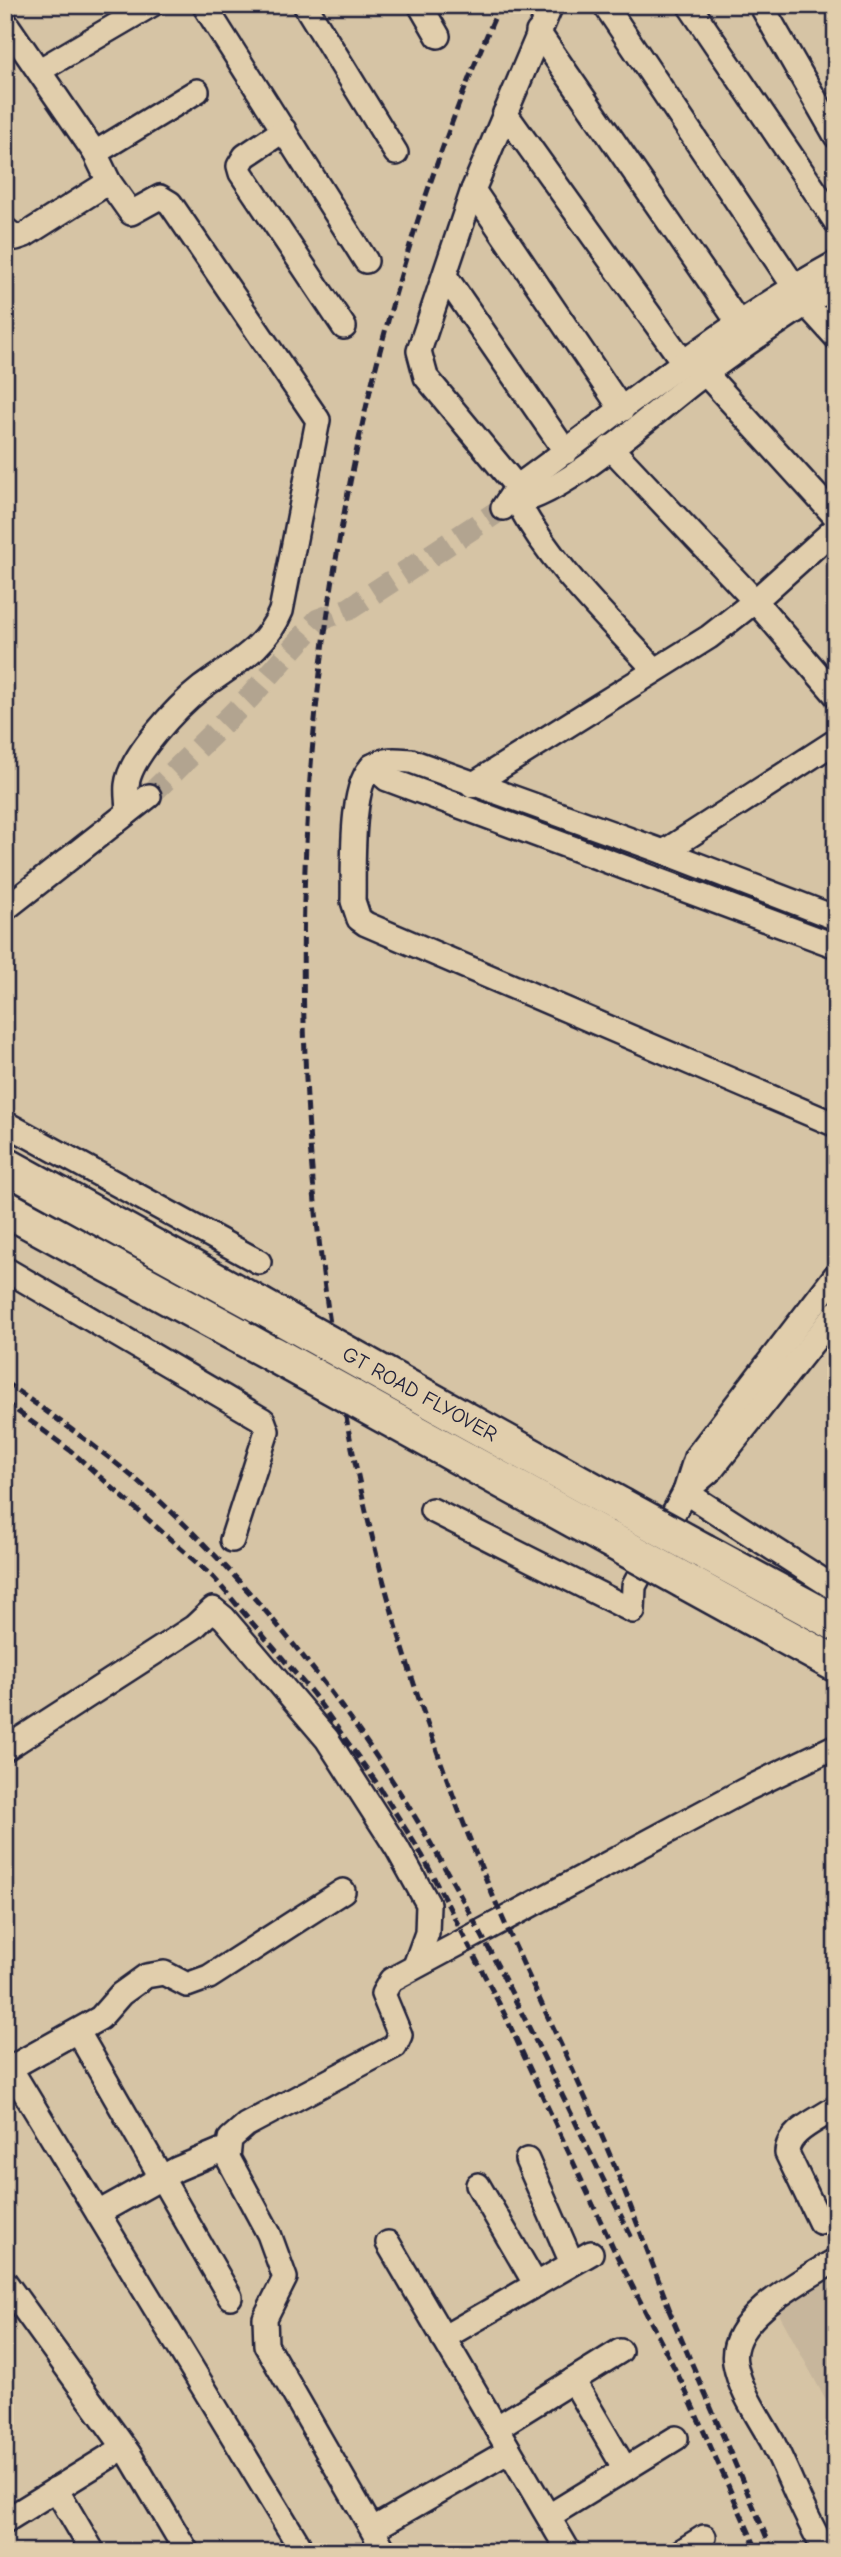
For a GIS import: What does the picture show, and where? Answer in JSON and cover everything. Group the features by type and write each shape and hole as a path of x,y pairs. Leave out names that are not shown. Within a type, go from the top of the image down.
{"highway":[{"name":"GT ROAD FLYOVER","path":"5,1165 836,1623"},
{"name":"GT ROAD FLYOVER","path":"5,1208 836,1664"}],"street":[{"path":"40,70 151,5"},
{"path":"204,5 366,261"},
{"path":"306,5 396,153"},
{"path":"419,5 438,36"},
{"path":"551,5 473,190 419,351 422,367 532,528 561,567 656,670"},
{"path":"605,5 818,291 836,337"},
{"path":"689,5 836,222"},
{"path":"761,5 836,136"},
{"path":"5,22 95,153 109,182 131,213 160,197 170,203 318,420 281,611 273,630 249,655 180,706 158,732 129,777 128,812"},
{"path":"538,32 738,322"},
{"path":"95,153 197,91"},
{"path":"505,113 684,363"},
{"path":"284,130 245,156 239,166 241,173 344,327"},
{"path":"5,229 16,238 25,235 109,182"},
{"path":"473,190 622,410"},
{"path":"512,500 548,489 610,447 705,373 818,291 836,263"},
{"path":"444,276 566,452"},
{"path":"512,500 566,452 738,322 818,291"},
{"path":"705,373 836,517"},
{"path":"610,447 755,601 836,695"},
{"path":"472,785 709,637 755,601 836,528"},
{"path":"664,852 836,741"},
{"path":"836,918 664,852 411,761 391,759 372,766 358,795 353,901 359,919 836,1125"},
{"path":"372,766 387,779 836,946"},
{"path":"5,909 149,796"},
{"path":"5,1123 259,1262"},
{"path":"5,1269 263,1420 267,1431 232,1539"},
{"path":"432,1510 633,1611 634,1586 685,1492 696,1457 836,1275"},
{"path":"685,1492 712,1469 836,1313"},
{"path":"685,1492 836,1589"},
{"path":"5,1749 194,1627 212,1609 224,1618 327,1739 397,1848 428,1904 427,1933 415,1966"},
{"path":"509,2451 377,2544 266,2345 265,2318 285,2278 269,2234 233,2170 227,2148 230,2139 246,2125 395,2046 400,2035 383,1994 391,1980 836,1745"},
{"path":"303,2552 8,2069 78,2032 109,2010 121,1994 146,1976 164,1973 187,1985 209,1977 343,1891"},
{"path":"78,2032 230,2297"},
{"path":"820,2222 787,2153 787,2143 794,2135 836,2107"},
{"path":"98,2213 161,2177 227,2148"},
{"path":"443,2338 581,2258 527,2160"},
{"path":"478,2185 536,2285"},
{"path":"388,2243 569,2552"},
{"path":"826,2552 800,2508 773,2444 751,2405 738,2374 735,2355 744,2332 758,2312 836,2260"},
{"path":"5,2282 123,2448 187,2552"},
{"path":"496,2428 620,2351"},
{"path":"573,2380 625,2469"},
{"path":"549,2516 676,2438"},
{"path":"5,2521 123,2448"},
{"path":"57,2489 93,2552"},
{"path":"680,2552 704,2537"}],"shaded area":[{"path":"836,2270 836,2419 776,2308"}],"tunnel":[{"path":"149,796 250,697 318,620 349,609 503,508"}],"railway":[{"path":"500,5 422,207 364,417 325,633 306,853 306,1073 325,1292 365,1506 424,1714 484,1876 607,2149 672,2316"},
{"path":"5,1382 104,1454 200,1539 274,1622 343,1709 406,1802 461,1897 512,1994 633,2240"},
{"path":"5,1402 71,1451 214,1578 313,1694 376,1782 422,1855 504,2013 614,2250 682,2383 758,2552"},
{"path":"668,2308 773,2552"}]}
